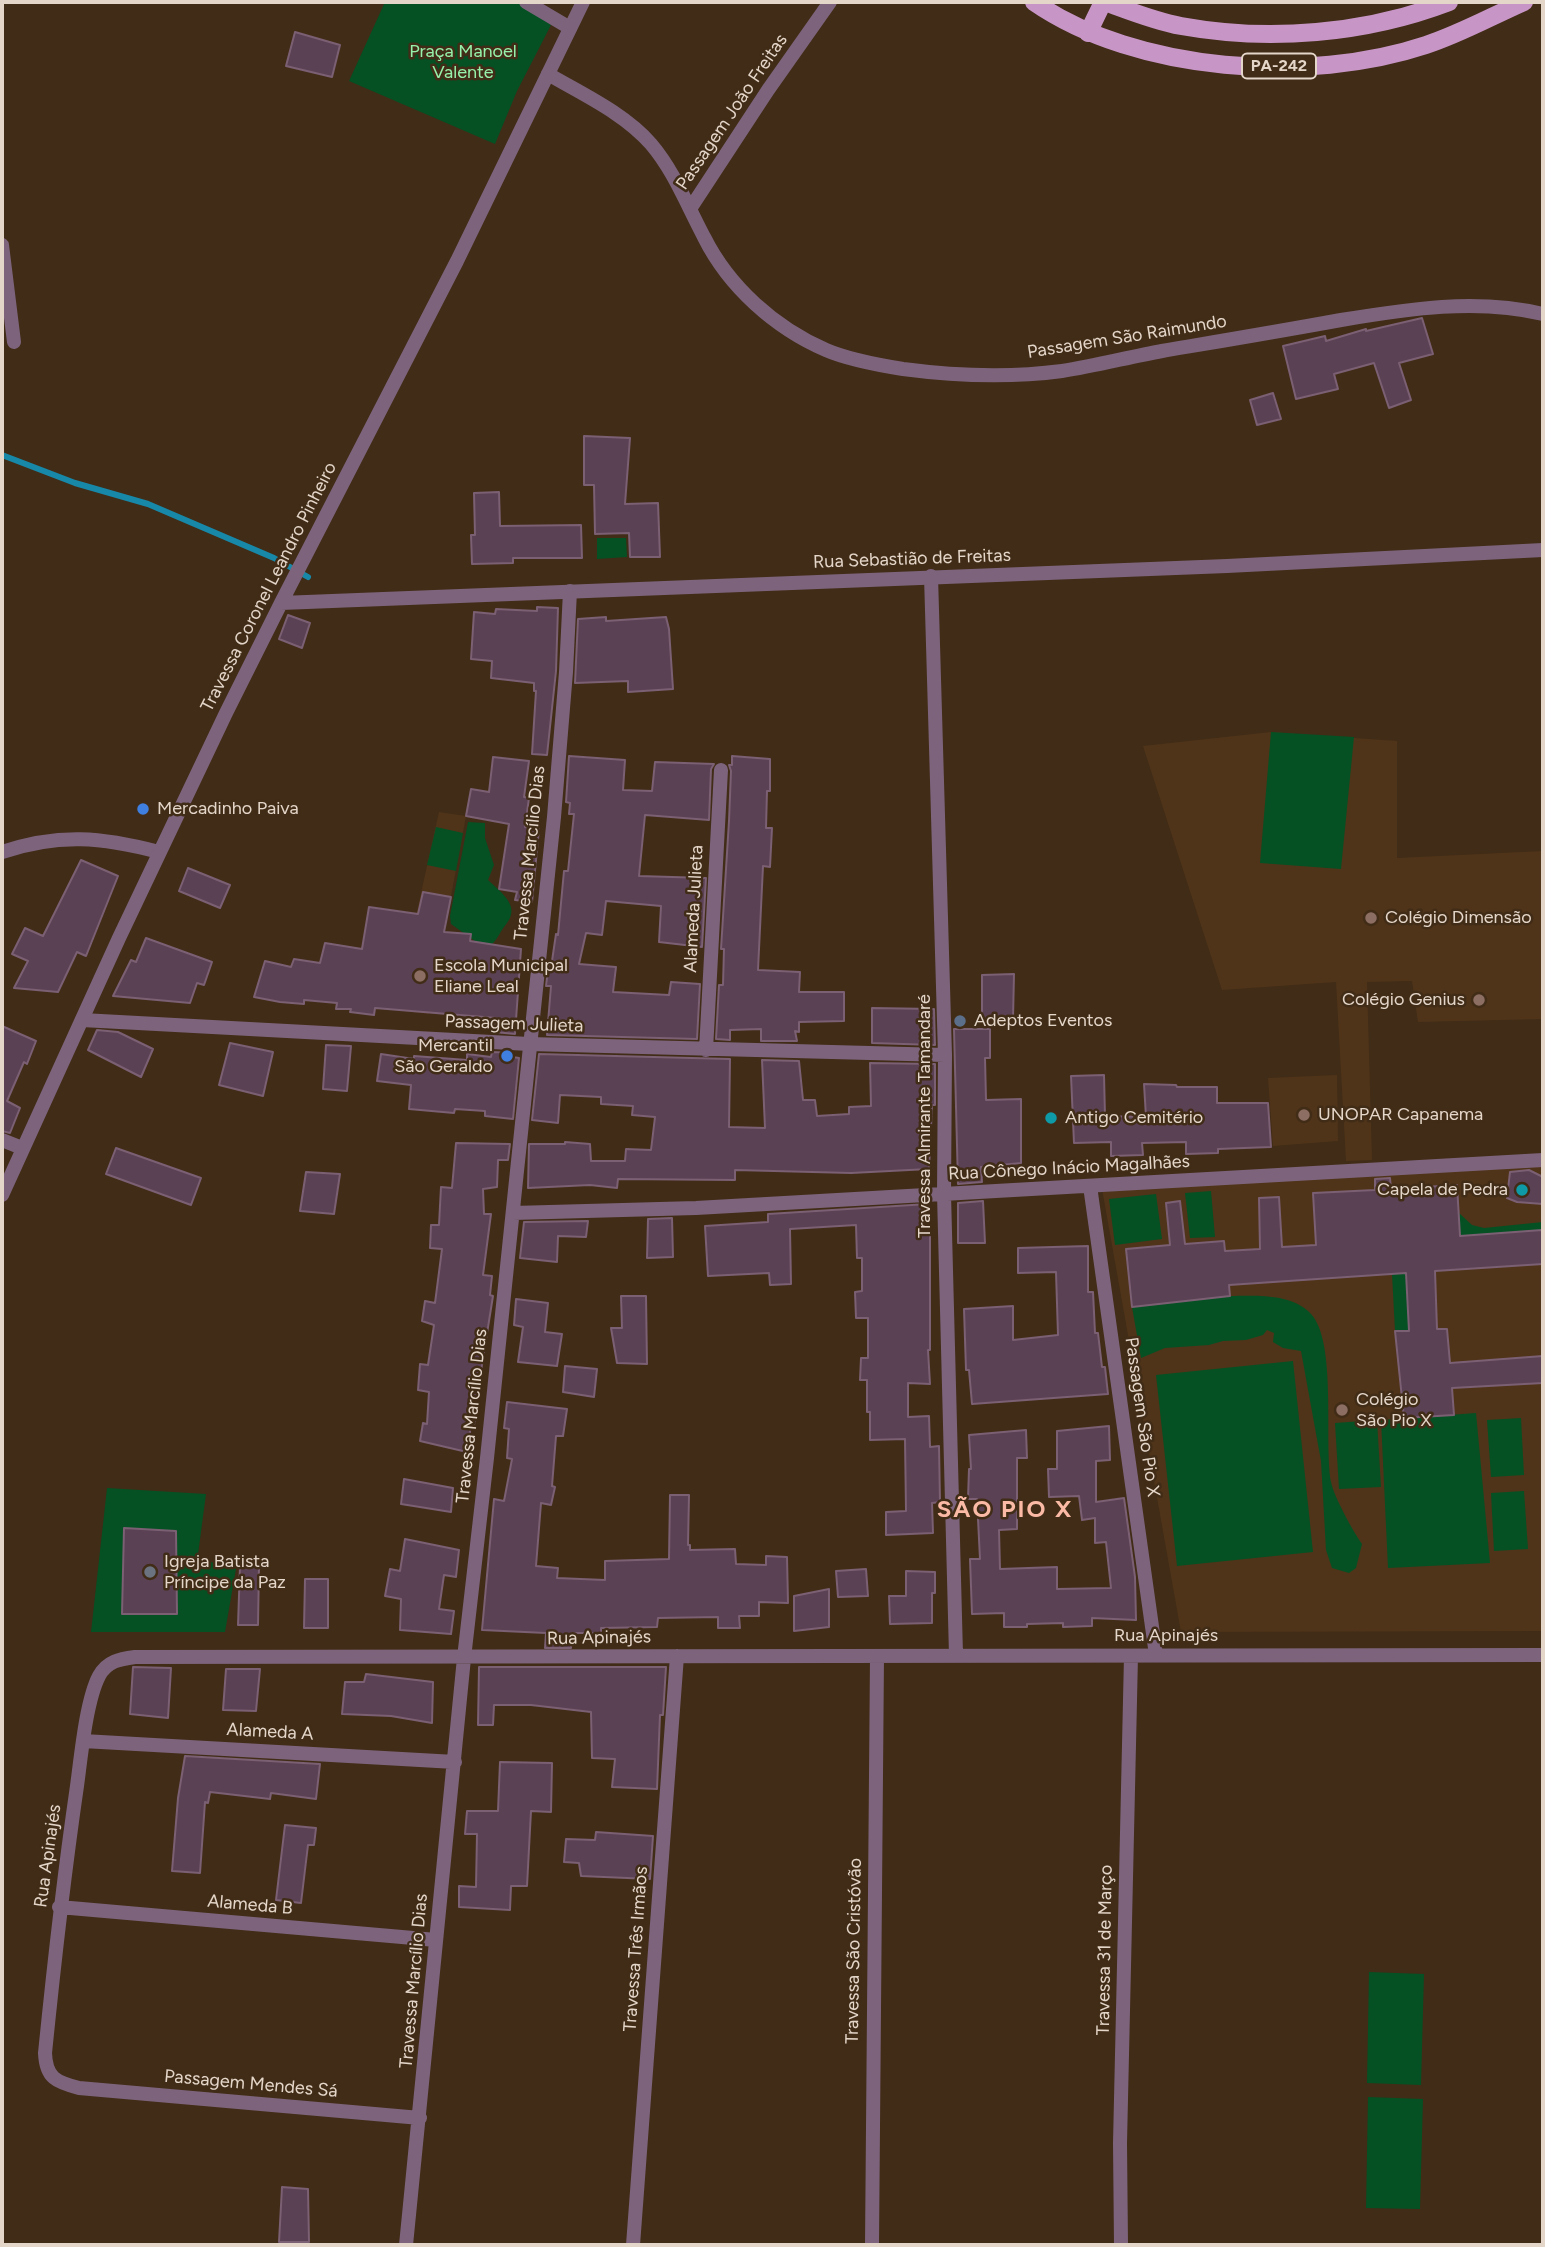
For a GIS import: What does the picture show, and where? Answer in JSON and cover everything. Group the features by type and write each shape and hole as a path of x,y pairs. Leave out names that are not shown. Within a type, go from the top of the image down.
{"main road":[{"name":"PA-242","path":"1034,2 1088,33 1147,51 1202,63 1260,67 1316,66 1378,58 1427,45 1524,2"},
{"name":"PA-242","path":"1104,2 1182,26 1267,33 1324,31 1359,26 1415,15 1449,2"},
{"path":"1088,33 1104,2"},
{"path":"1415,15 1427,45"}],"street":[{"path":"526,2 570,28"},
{"name":"Travessa Coronel Leandro Pinheiro","path":"2,1195 159,852 281,603 457,261 583,2"},
{"name":"Passagem João Freitas","path":"690,209 830,2"},
{"name":"Passagem São Raimundo","path":"548,74 627,122 649,142 669,168 705,241 723,269 747,297 787,329 828,351 883,366 943,374 999,376 1062,371 1416,309 1470,305 1517,308 1543,314"},
{"path":"2,245 14,342"},
{"name":"Rua Sebastião de Freitas","path":"281,603 1227,566 1543,550"},
{"name":"Travessa Almirante Tamandaré","path":"931,576 945,1055 944,1194 956,1655"},
{"name":"Travessa Marcílio Dias","path":"406,2245 464,1658 559,763 570,591"},
{"name":"Alameda Julieta","path":"706,1050 721,770"},
{"path":"2,852 54,840 93,838 159,852"},
{"name":"Passagem Julieta","path":"82,1020 529,1044 945,1055"},
{"path":"2,1140 22,1148"},
{"name":"Rua Cônego Inácio Magalhães","path":"513,1213 696,1208 1543,1160"},
{"name":"Passagem São Pio X","path":"1090,1186 1156,1655"},
{"name":"Rua Apinajés","path":"79,2088 52,2078 46,2068 45,2053 60,1907 83,1741 99,1676 107,1665 118,1660 135,1657 1543,1655"},
{"name":"Travessa 31 de Março","path":"1121,2245 1120,2143 1131,1656"},
{"name":"Travessa Três Irmãos","path":"633,2245 677,1657"},
{"name":"Travessa São Cristóvão","path":"872,2245 877,1657"},
{"name":"Alameda A","path":"83,1741 455,1762"},
{"name":"Alameda B","path":"60,1907 436,1940"},
{"name":"Passagem Mendes Sá","path":"79,2088 420,2118"}],"shaded area":[{"name":"Colégio Dimensão","path":"1271,732 1397,741 1397,858 1543,851 1543,1019 1418,1022 1412,981 1367,982 1372,1160 1346,1161 1336,982 1222,990 1143,746"},
{"path":"439,812 466,816 429,1014 395,1010"},
{"name":"UNOPAR Capanema","path":"1337,1075 1338,1141 1273,1146 1268,1078"},
{"name":"Colégio São Pio X","path":"1543,1162 1543,1631 1181,1632 1102,1189"}],"green space":[{"name":"Praça Manoel Valente","path":"385,2 521,2 551,25 517,91 495,144 349,81"},
{"path":"597,538 626,538 627,557 597,559"},
{"path":"1271,732 1354,737 1341,869 1260,863"},
{"path":"468,822 485,823 485,838 494,865 488,880 505,896 511,907 509,920 490,946 479,944 451,924 450,916"},
{"path":"436,827 463,833 456,871 427,865"},
{"path":"1211,1191 1215,1237 1190,1238 1185,1193"},
{"path":"1156,1194 1162,1239 1115,1245 1109,1199"},
{"path":"1459,1213 1472,1225 1484,1228 1543,1222 1543,1248 1542,1230 1394,1240 1392,1217"},
{"path":"1406,1273 1409,1331 1395,1331 1392,1274"},
{"path":"1230,1296 1273,1297 1294,1302 1311,1314 1319,1328 1327,1369 1331,1482 1349,1523 1362,1544 1356,1568 1349,1573 1332,1568 1326,1550 1321,1461 1301,1351 1283,1348 1273,1342 1274,1333 1267,1330 1263,1335 1246,1340 1165,1348 1141,1358 1132,1307"},
{"path":"1293,1361 1313,1552 1177,1566 1156,1375"},
{"path":"1476,1413 1490,1563 1388,1568 1381,1420"},
{"path":"1521,1418 1524,1475 1491,1477 1487,1420"},
{"path":"1377,1420 1381,1487 1339,1489 1335,1423"},
{"path":"107,1488 206,1494 197,1562 237,1563 225,1632 91,1632"},
{"path":"1524,1491 1528,1549 1494,1551 1491,1493"},
{"path":"1369,1972 1424,1974 1421,2085 1367,2083"},
{"path":"1368,2097 1423,2099 1420,2209 1366,2208"}],"building":[{"path":"295,32 340,45 332,77 286,66"},
{"path":"1422,318 1433,354 1399,363 1411,400 1389,408 1374,363 1334,374 1338,389 1296,399 1283,346 1325,336 1326,341 1366,329"},
{"path":"1273,393 1281,419 1257,425 1250,400"},
{"path":"584,436 630,438 625,504 658,503 660,557 630,557 629,533 595,534 594,485 584,485"},
{"path":"499,492 500,526 581,525 582,558 513,558 513,563 472,564 471,535 475,535 474,493"},
{"path":"537,607 558,608 556,671 547,755 532,754 536,691 534,683 491,678 492,661 471,659 474,612 495,614 496,609 537,611"},
{"path":"288,615 310,623 302,648 279,639"},
{"path":"606,617 606,621 666,617 673,689 628,692 628,681 575,683 578,619"},
{"path":"569,756 625,760 623,790 652,791 655,762 714,764 711,769 709,820 645,815 639,876 706,878 702,947 659,942 661,906 606,901 602,935 586,933 579,964 616,967 613,992 669,995 671,982 700,984 697,1039 547,1035 551,986 546,986 549,961 552,961 556,934 558,935 564,871 568,871 574,814 569,814 570,803 566,802"},
{"path":"732,756 770,759 766,828 772,828 770,867 763,866 758,970 800,972 799,992 844,992 844,1021 799,1022 799,1032 795,1031 797,1041 761,1041 761,1029 730,1030 730,1040 716,1039 719,985 723,985 724,949 721,949 729,821 729,765 732,765"},
{"path":"493,757 529,761 524,797 529,798 525,827 539,829 532,902 515,900 517,892 499,889 509,824 466,816 471,789 489,792"},
{"path":"81,860 118,876 86,956 77,952 58,992 14,988 28,961 12,954 25,928 43,936"},
{"path":"188,868 230,885 220,908 179,891"},
{"path":"423,892 451,897 444,932 471,934 470,941 521,949 515,1034 494,1032 496,1018 375,1008 374,1015 350,1012 351,1009 336,1009 337,1003 304,1000 304,1004 254,997 265,961 291,967 294,959 320,963 325,943 362,949 369,907 418,914"},
{"path":"146,938 212,962 204,985 197,983 190,1003 113,996 131,960 136,962"},
{"path":"1014,974 1013,1019 982,1020 982,975"},
{"path":"872,1008 934,1009 935,1045 872,1043"},
{"path":"2,1026 36,1041 7,1101 20,1108 10,1133 2,1131"},
{"path":"954,1029 990,1029 990,1058 985,1058 986,1100 1021,1099 1021,1163 981,1167 982,1182 958,1184"},
{"path":"97,1030 118,1032 153,1049 141,1077 88,1050"},
{"path":"230,1043 273,1052 263,1096 219,1085"},
{"path":"326,1045 351,1046 347,1091 323,1089"},
{"path":"492,1052 513,1053 513,1057 519,1058 513,1119 485,1116 485,1111 455,1109 454,1113 409,1109 411,1085 377,1081 381,1054 414,1059 414,1056 467,1060 467,1054 491,1057"},
{"path":"539,1054 730,1059 729,1127 765,1128 762,1060 799,1061 803,1100 815,1100 817,1116 849,1114 849,1107 871,1106 870,1063 935,1064 935,1105 932,1105 929,1169 851,1173 735,1170 735,1180 618,1179 617,1188 590,1185 528,1188 529,1144 590,1144 591,1161 625,1161 626,1149 651,1150 655,1117 632,1115 633,1106 601,1104 601,1097 560,1095 558,1123 532,1120"},
{"path":"1104,1075 1105,1116 1146,1117 1144,1084 1217,1087 1217,1103 1268,1103 1271,1147 1218,1149 1218,1153 1186,1154 1186,1142 1142,1143 1143,1155 1111,1156 1111,1142 1074,1143 1071,1076"},
{"path":"456,1143 510,1144 508,1160 498,1160 497,1187 483,1189 484,1214 491,1214 483,1275 492,1276 490,1295 493,1296 474,1426 471,1425 467,1452 420,1441 423,1423 427,1424 429,1392 418,1390 420,1364 428,1365 434,1325 422,1321 425,1301 435,1303 442,1249 430,1248 431,1225 439,1225 441,1187 452,1188"},
{"path":"116,1148 201,1178 191,1205 106,1174"},
{"path":"1529,1170 1543,1177 1543,1204 1517,1202 1507,1198 1510,1172"},
{"path":"306,1172 340,1174 334,1214 300,1211"},
{"path":"1390,1178 1391,1189 1457,1185 1460,1236 1542,1230 1543,1264 1435,1271 1437,1329 1447,1329 1450,1363 1543,1356 1543,1383 1452,1388 1454,1415 1404,1418 1395,1331 1409,1331 1406,1273 1229,1285 1230,1296 1132,1307 1126,1249 1170,1245 1166,1203 1180,1201 1185,1244 1224,1241 1225,1251 1260,1249 1259,1198 1279,1197 1282,1247 1316,1245 1313,1193 1375,1190 1375,1179"},
{"path":"983,1201 985,1243 958,1243 958,1203"},
{"path":"928,1204 930,1384 908,1383 908,1417 929,1416 930,1447 939,1446 940,1502 932,1503 933,1533 886,1535 886,1512 906,1511 905,1439 870,1440 867,1380 860,1380 861,1358 868,1358 868,1318 856,1318 855,1292 862,1291 862,1258 857,1258 856,1225 790,1229 791,1284 770,1285 769,1273 708,1276 705,1226 768,1222 768,1214"},
{"path":"672,1218 673,1257 647,1258 648,1219"},
{"path":"588,1221 586,1237 558,1236 557,1262 520,1258 524,1222"},
{"path":"1088,1246 1088,1292 1093,1292 1095,1333 1098,1333 1108,1394 972,1404 969,1370 966,1370 964,1309 1013,1306 1013,1340 1058,1335 1056,1272 1018,1273 1018,1248"},
{"path":"621,1296 646,1296 647,1364 617,1363 611,1328 622,1328"},
{"path":"516,1299 548,1303 545,1332 562,1334 557,1366 518,1362 523,1327 514,1325"},
{"path":"565,1366 597,1369 594,1397 563,1392"},
{"path":"507,1402 567,1409 563,1436 556,1436 552,1486 555,1487 551,1505 541,1503 536,1566 558,1568 557,1578 605,1580 605,1561 669,1559 670,1495 689,1495 690,1550 735,1549 736,1564 766,1565 766,1556 787,1557 788,1603 759,1602 759,1616 739,1616 740,1628 718,1628 718,1617 658,1618 657,1627 601,1628 601,1633 572,1633 571,1648 545,1648 546,1633 482,1630 494,1499 504,1501 512,1459 507,1458 509,1429 504,1428"},
{"path":"1109,1426 1110,1460 1096,1461 1096,1502 1124,1498 1135,1577 1136,1620 1092,1618 1092,1626 1063,1627 1063,1623 1004,1627 1004,1613 972,1614 970,1559 980,1559 977,1499 968,1499 971,1469 969,1435 1026,1430 1027,1458 1017,1458 1017,1529 999,1530 1000,1569 1057,1567 1057,1589 1111,1588 1106,1542 1095,1543 1095,1518 1082,1520 1079,1496 1049,1497 1048,1469 1057,1469 1057,1431"},
{"path":"404,1479 453,1488 451,1512 401,1504"},
{"name":"Igreja Batista Príncipe da Paz","path":"124,1528 176,1531 177,1614 122,1614"},
{"path":"405,1539 459,1550 456,1577 444,1575 439,1609 454,1611 451,1634 400,1630 401,1599 385,1596 390,1569 400,1571"},
{"path":"240,1566 259,1567 258,1625 238,1625"},
{"path":"866,1569 868,1596 838,1597 836,1571"},
{"path":"906,1571 935,1572 932,1623 890,1624 889,1596 906,1596"},
{"path":"305,1579 328,1579 328,1628 304,1628"},
{"path":"829,1589 829,1627 794,1631 794,1596"},
{"path":"133,1667 171,1668 168,1718 130,1714"},
{"path":"479,1667 666,1667 663,1715 660,1715 657,1789 612,1787 615,1759 592,1758 591,1712 531,1705 494,1705 493,1725 478,1725"},
{"path":"226,1669 260,1669 256,1711 223,1710"},
{"path":"366,1674 433,1682 432,1723 391,1716 342,1714 345,1682 364,1682"},
{"path":"185,1756 320,1764 316,1799 271,1793 270,1799 210,1792 208,1803 205,1802 200,1873 172,1871 178,1798"},
{"path":"500,1762 552,1763 551,1812 531,1811 527,1886 511,1886 510,1910 459,1907 459,1886 476,1887 477,1834 465,1834 467,1811 498,1811"},
{"path":"285,1825 316,1828 314,1845 308,1845 301,1903 276,1900"},
{"path":"596,1832 653,1836 650,1879 581,1876 579,1863 564,1862 566,1839 595,1840"},
{"path":"282,2187 308,2189 309,2242 279,2242"}],"waterway":[{"path":"2,455 75,483 148,504 274,558 308,577"}],"place":[{"name":"Mercadinho Paiva","path":"143,809"},
{"name":"Colégio Dimensão","path":"1371,918"},
{"name":"Escola Municipal Eliane Leal","path":"420,976"},
{"name":"Colégio Genius","path":"1479,1000"},
{"name":"Adeptos Eventos","path":"960,1021"},
{"name":"Mercantil São Geraldo","path":"507,1056"},
{"name":"UNOPAR Capanema","path":"1304,1115"},
{"name":"Antigo Cemitério","path":"1051,1118"},
{"name":"Capela de Pedra","path":"1522,1190"},
{"name":"Colégio São Pio X","path":"1342,1410"},
{"name":"Igreja Batista Príncipe da Paz","path":"150,1572"}],"district":[{"name":"SÃO PIO X","path":"1005,1510"}]}
